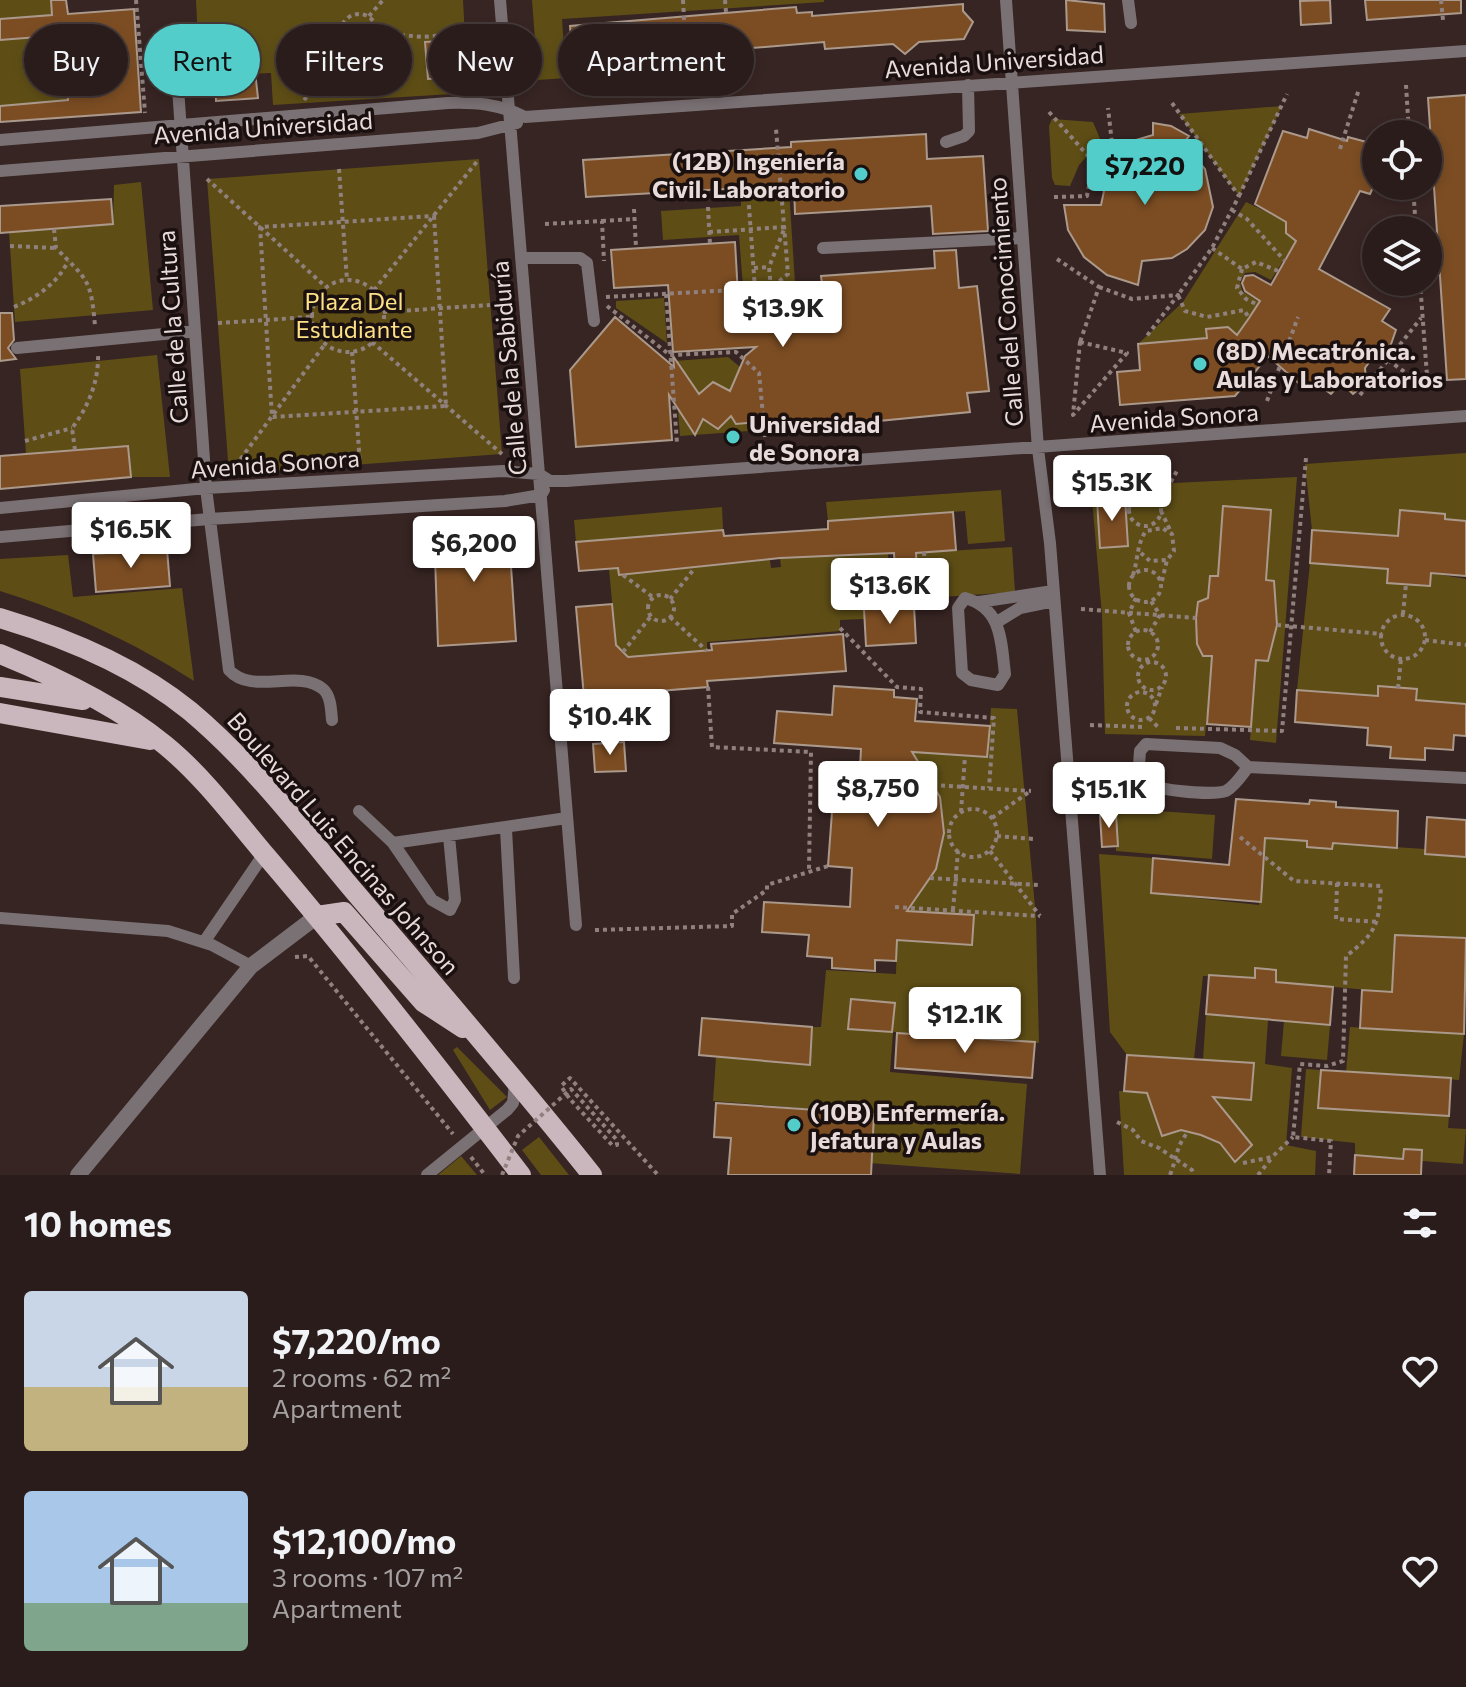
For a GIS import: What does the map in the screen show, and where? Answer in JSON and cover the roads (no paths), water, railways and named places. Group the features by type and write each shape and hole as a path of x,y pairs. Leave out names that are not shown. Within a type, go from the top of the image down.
{"main road":[{"name":"Boulevard Luis Encinas Johnson","path":"0,618 91,651 141,677 189,710 238,755 594,1173"},
{"path":"0,654 49,674 97,702 163,743 200,777 317,916 521,1175"},
{"path":"0,687 97,702"},
{"path":"0,713 163,743"},
{"path":"317,916 344,912 423,1002 477,1035"}],"street":[{"path":"78,1175 251,966 317,916"}],"lane":[{"name":"Calle de la Sabiduría","path":"500,0 521,258 545,478"},
{"name":"Calle del Conocimiento","path":"1006,0 1038,449 1054,596 1100,1175"},
{"path":"1128,0 1131,23"},
{"name":"Avenida Universidad","path":"0,140 448,103 475,102 509,109 525,117 1466,51"},
{"path":"946,142 969,131 968,85"},
{"name":"Calle de la Cultura","path":"178,96 206,488 229,670 248,681 301,683 322,688 328,697 332,720"},
{"name":"Avenida Universidad","path":"0,171 478,133 511,127 525,117"},
{"path":"823,248 1023,238"},
{"path":"521,258 580,258 587,263 594,321"},
{"path":"17,348 195,331"},
{"name":"Avenida Sonora","path":"0,508 206,488 503,471 545,478 1038,449 1466,416"},
{"path":"0,537 209,519 478,503 541,495 545,478"},
{"name":"Calle de la Sabiduría","path":"541,495 576,925"},
{"path":"979,602 997,622 1005,679 998,685 965,678 958,608 965,598 979,602 1054,596"},
{"path":"997,622 1020,608 1054,596"},
{"path":"1248,767 1233,786 1217,792 1148,787 1138,779 1140,751 1152,743 1220,748 1235,755 1248,767 1464,777"},
{"path":"359,811 393,843 432,900 450,910 455,900 449,836"},
{"path":"393,843 567,818"},
{"path":"506,829 514,978"},
{"path":"204,942 264,854"},
{"path":"0,918 168,931 204,942 251,966"},
{"path":"485,1128 513,1103 514,1077"},
{"path":"427,1175 462,1145 505,1115 523,1109 547,1118"}],"place":[{"name":"(12B) Ingeniería Civil. Laboratorio","path":"861,174"},
{"name":"(8D) Mecatrónica. Aulas y Laboratorios","path":"1200,364"},
{"name":"Universidad de Sonora","path":"733,437"},
{"name":"(10B) Enfermería. Jefatura y Aulas","path":"794,1125"}],"park label":[{"name":"Plaza Del Estudiante","path":"354,314"}]}
